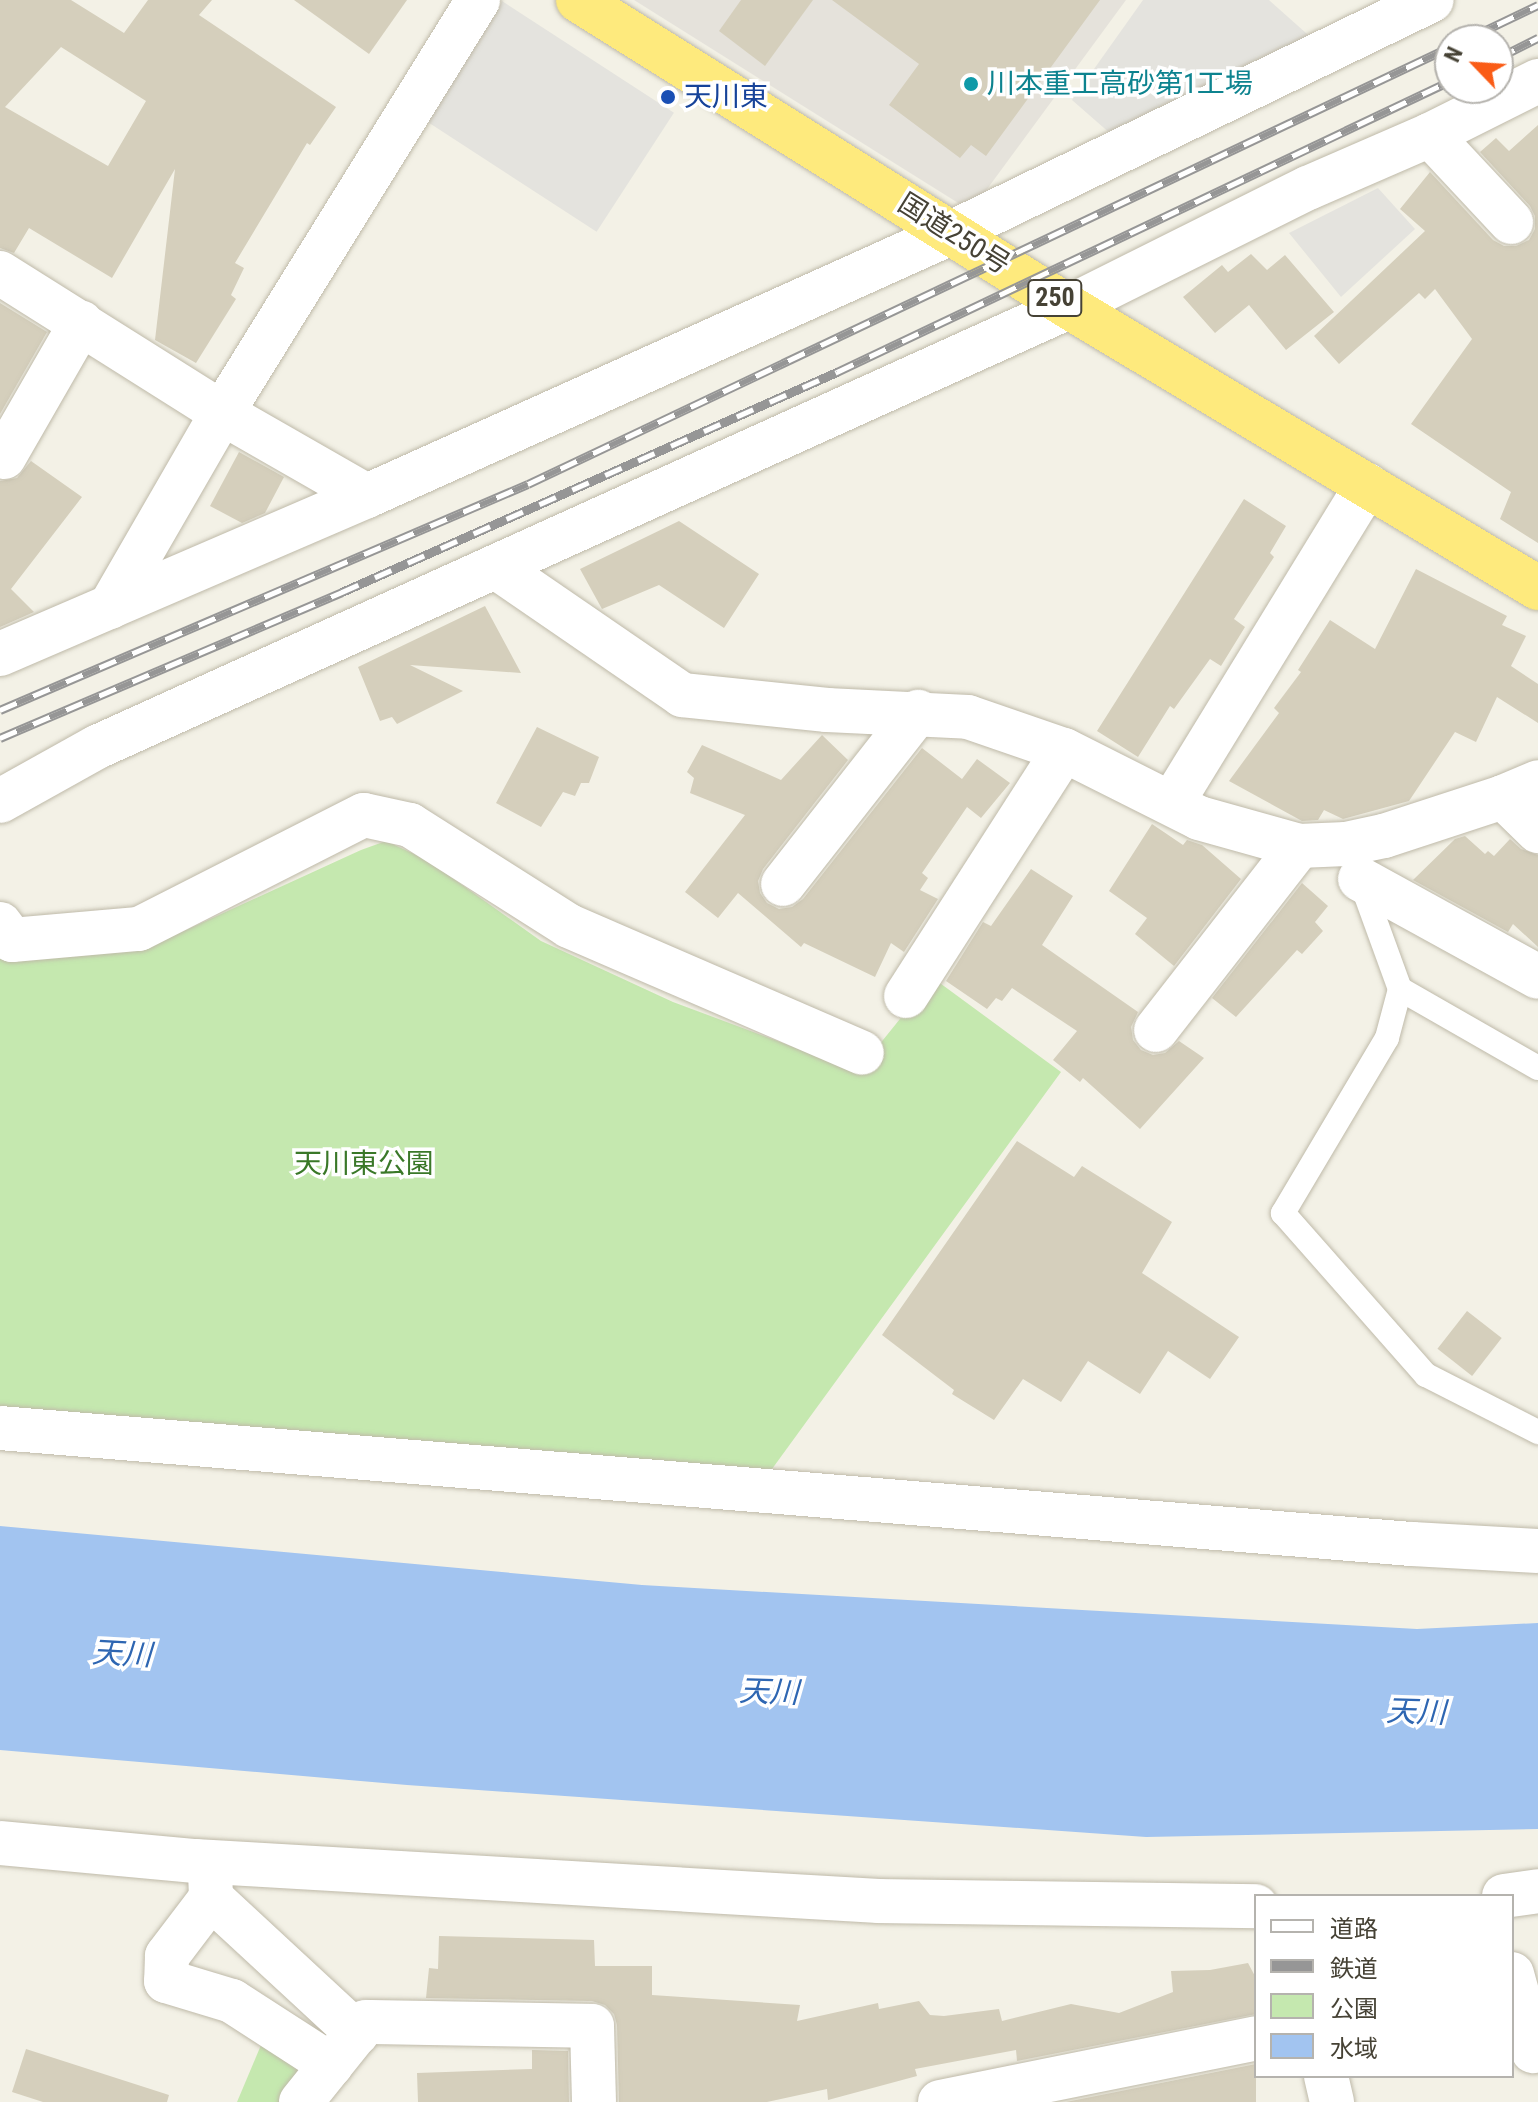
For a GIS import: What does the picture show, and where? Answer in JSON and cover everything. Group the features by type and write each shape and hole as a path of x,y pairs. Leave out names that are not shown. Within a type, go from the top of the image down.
{"highway":[{"name":"国道250号","path":"578,0 1069,307 1538,588"}],"street":[{"path":"110,607 222,413 478,0"},
{"path":"0,654 367,496 951,233 1432,0"},
{"path":"0,801 97,747 1069,307 1308,188 1430,135 1538,81"},
{"path":"1430,135 1511,222"},
{"path":"0,273 222,413 367,496"},
{"path":"4,457 81,323"},
{"path":"1172,803 1367,485"},
{"path":"496,567 682,695 827,710 918,712 968,717 1064,750 1199,818 1353,861 1538,977"},
{"path":"783,884 918,712"},
{"path":"906,996 1064,750"},
{"path":"1353,861 1384,836 1520,790 1538,831"},
{"path":"0,924 12,940 139,929 364,815 410,825 569,926 862,1053"},
{"path":"1156,1030 1299,846"},
{"path":"0,1428 1396,1543 1538,1551"},
{"path":"0,1843 210,1880 879,1901 1254,1906"},
{"path":"210,1880 344,2049"},
{"path":"210,1880 167,1956 166,1981 232,2001 344,2049"},
{"path":"1514,1895 1538,1891"},
{"path":"1514,1981 1536,2057"},
{"path":"301,2102 365,2022 592,2026 594,2102"},
{"path":"940,2102 1254,2038"},
{"path":"1326,2078 1332,2102"}],"lane":[{"path":"1353,861 1400,989 1387,1038 1283,1213 1426,1375 1538,1432"},
{"path":"1400,989 1538,1068"}],"shaded area":[{"path":"634,0 1126,0 971,211"},
{"path":"1143,0 1269,0 1315,41 1112,135 1072,100"},
{"path":"502,1 674,113 597,232 425,120"},
{"path":"1378,188 1415,229 1341,297 1289,233"}],"green space":[{"name":"天川東公園","path":"386,841 427,860 541,941 673,1002 858,1071 933,978 1061,1072 764,1480 0,1422 0,950 149,947"},
{"path":"264,2038 315,2065 280,2102 237,2102"}],"water":[{"name":"天川","path":"0,1526 642,1585 1417,1629 1538,1623 1538,1829 1146,1837 407,1785 0,1750"}],"building":[{"path":"0,0 71,0 124,33 148,0 212,0 199,15 336,107 310,145 307,143 235,263 244,268 231,295 236,299 196,363 155,340 175,169 112,278 29,228 14,253 0,248","holes":["61,47 146,101 108,166 5,107"]},
{"path":"294,0 407,0 369,54"},
{"path":"741,0 813,0 765,66 719,31"},
{"name":"川本重工高砂第1工場","path":"832,0 1100,0 986,156 971,145 960,158 889,105 919,64"},
{"path":"1538,125 1538,543 1500,519 1511,492 1411,424 1472,339 1435,289 1425,299 1419,293 1339,364 1314,336 1425,231 1400,209 1430,172 1493,240 1504,246 1516,246 1529,240 1535,229 1535,216 1530,206 1480,152 1496,138 1509,151"},
{"path":"1251,254 1267,270 1285,255 1334,312 1286,350 1249,305 1215,333 1183,297 1222,265 1228,272"},
{"path":"0,303 47,332 0,414"},
{"path":"239,452 284,477 265,513 242,523 210,506"},
{"path":"31,461 82,497 11,589 34,612 0,627 0,481 17,478"},
{"path":"1244,499 1286,526 1270,553 1274,557 1234,619 1245,627 1221,666 1210,659 1174,709 1170,706 1138,757 1097,731"},
{"path":"679,521 759,574 724,628 659,585 602,609 580,569"},
{"path":"1416,569 1507,616 1502,625 1526,636 1511,666 1538,684 1538,723 1497,697 1476,742 1455,732 1409,801 1343,819 1324,810 1318,820 1302,821 1229,781 1279,713 1274,708 1301,672 1298,670 1330,620 1375,649"},
{"path":"485,606 521,673 410,665 463,691 397,724 392,717 380,721 358,667"},
{"path":"537,727 599,757 589,783 581,783 575,796 563,792 541,827 496,803"},
{"path":"822,735 848,760 763,869 758,881 760,893 767,903 779,909 792,907 803,899 922,748 962,779 977,759 1010,783 981,818 967,807 922,873 928,878 920,890 938,899 904,952 891,943 875,977 804,943 801,947 738,893 718,918 685,892 745,815 690,793 694,778 687,772 702,745 781,780"},
{"path":"1152,824 1183,845 1187,840 1202,845 1241,879 1174,966 1135,934 1147,918 1109,891"},
{"path":"1465,836 1485,854 1488,851 1494,856 1510,839 1521,849 1538,855 1538,947 1513,924 1508,932 1413,880 1455,839"},
{"path":"1031,869 1073,896 1042,945 1138,1012 1131,1027 1133,1040 1141,1050 1153,1055 1165,1053 1179,1041 1204,1058 1140,1129 1083,1078 1080,1082 1053,1060 1077,1031 1012,988 1002,1001 996,998 987,1009 946,981 983,922 991,926"},
{"path":"1302,883 1328,906 1315,922 1323,931 1302,954 1297,950 1236,1017 1212,998"},
{"path":"1017,1141 1074,1177 1082,1166 1172,1222 1142,1273 1239,1337 1210,1379 1168,1351 1140,1394 1088,1361 1061,1402 1023,1379 994,1420 952,1394 954,1390 882,1335"},
{"path":"1467,1311 1502,1338 1472,1376 1437,1349"},
{"path":"439,1936 594,1940 595,1966 652,1966 652,1995 800,2005 797,2021 878,2003 879,2009 919,2001 930,2015 999,2009 1002,2021 1071,2004 1119,2013 1173,1992 1171,1971 1210,1970 1248,1963 1254,1974 1254,2014 1017,2061 1016,2050 915,2069 917,2076 828,2100 827,2089 767,2102 619,2102 617,2025 614,2014 605,2005 592,2001 426,1998 429,1968 438,1969"},
{"path":"26,2049 169,2095 167,2102 43,2102 12,2092"},
{"path":"532,2050 568,2051 569,2102 418,2102 417,2073 532,2069"},
{"path":"1254,2064 1256,2102 1066,2102"}],"railway":[{"path":"1498,24 1538,5"},
{"path":"1514,50 1538,38"},
{"path":"0,710 528,484 1434,55"},
{"path":"0,738 342,592 837,372 1434,89"}],"place":[{"name":"川本重工高砂第1工場","path":"971,84"},
{"name":"天川東","path":"668,97"}]}
